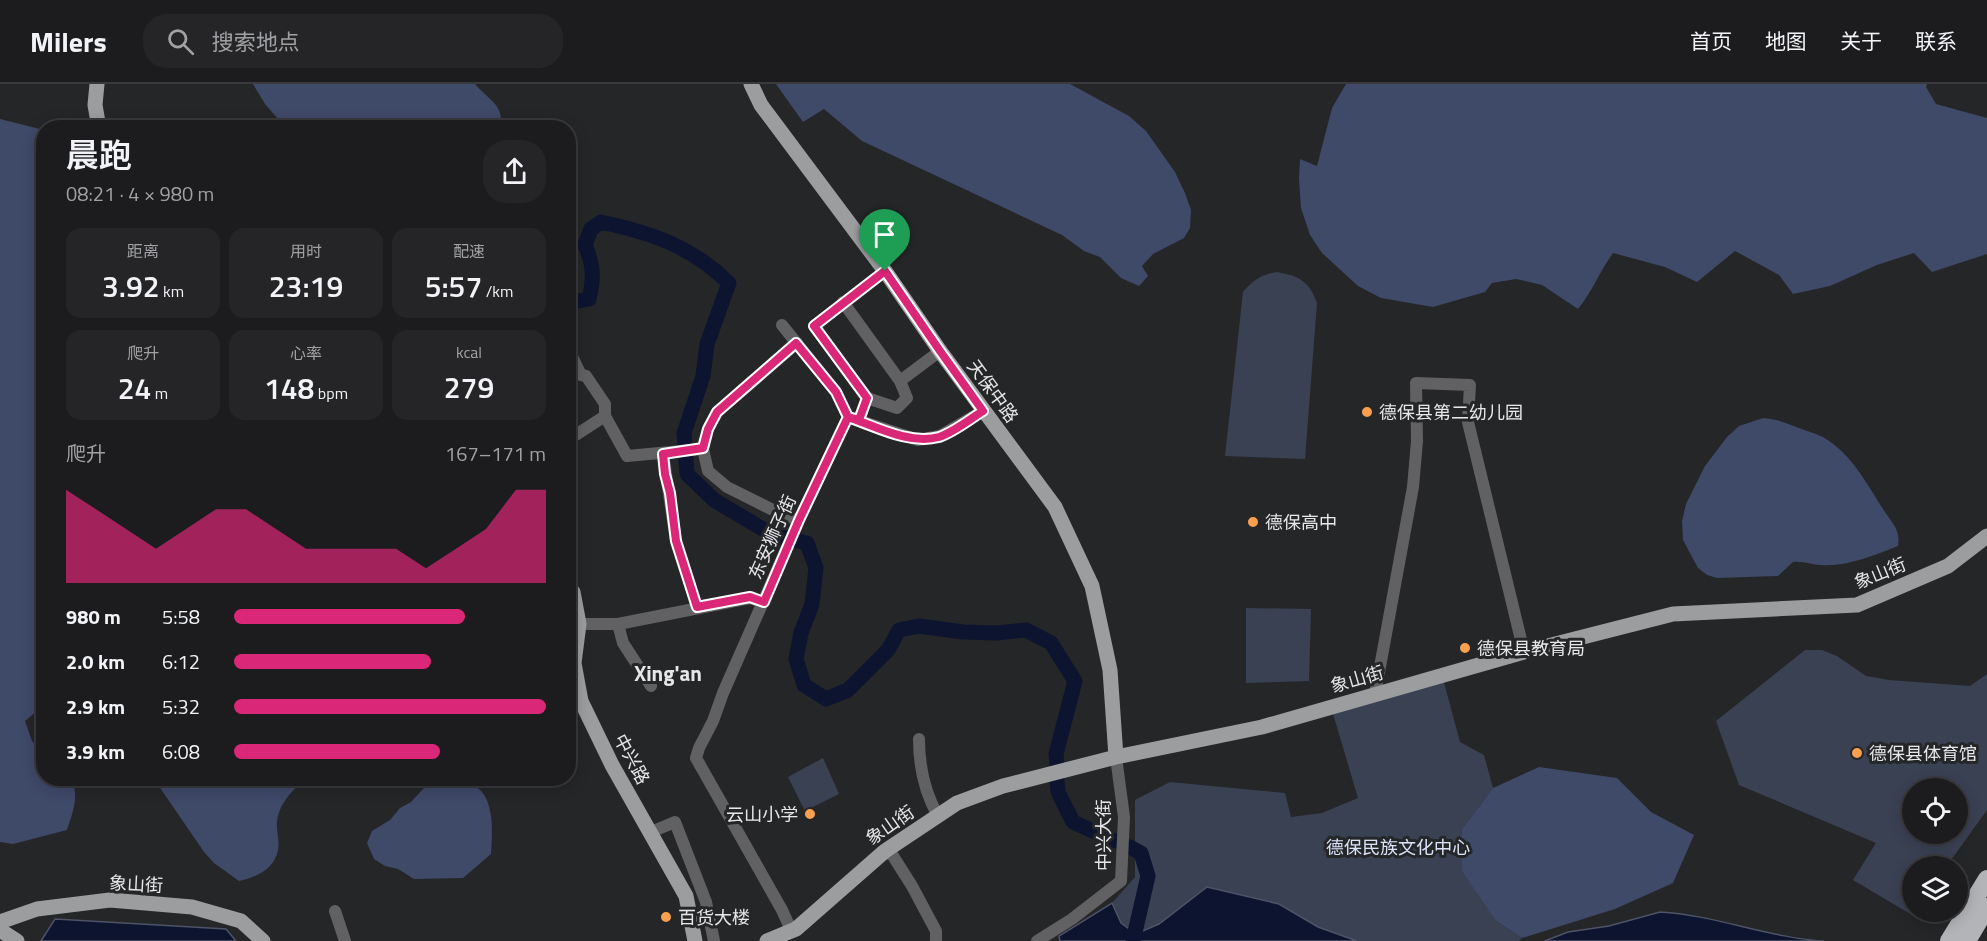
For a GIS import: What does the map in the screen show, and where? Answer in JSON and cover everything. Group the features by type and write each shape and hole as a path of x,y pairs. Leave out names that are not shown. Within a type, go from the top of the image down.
{"highway":[{"path":"1949,941 1968,930 1985,893"}],"main road":[{"path":"97,84 95,105 98,120"},
{"name":"天保中路","path":"751,84 761,105 885,271 983,411 1055,507 1092,586 1110,670 1116,757"},
{"name":"象山街","path":"767,941 796,928 885,851 957,803 1003,786 1116,757 1262,727 1524,652 1673,614 1857,605 1948,566 1987,536"},
{"name":"中兴路","path":"576,608 579,624 576,647"},
{"name":"中兴路","path":"576,674 581,702 612,765 686,896 695,941"},
{"name":"象山街","path":"0,922 37,909 110,900 192,907 241,921 263,941"},
{"path":"0,930 17,941"},
{"path":"0,936 7,941"}],"street":[{"path":"843,302 900,381 907,398 897,408 867,398 814,326 843,302 885,271"},
{"path":"782,325 836,392 853,419 918,440 940,436 983,411"},
{"path":"796,343 717,412 708,429 703,448 708,471 727,487 783,515 799,520"},
{"path":"900,381 940,351"},
{"path":"576,364 581,375 586,376 605,404 605,416 627,456 703,448"},
{"path":"1375,694 1413,487 1417,441 1416,383 1470,385 1468,422 1524,652"},
{"name":"东安狮子街","path":"791,930 696,758 799,520 853,419 867,398"},
{"path":"576,435 605,416"},
{"path":"663,454 676,541 697,607"},
{"path":"579,624 618,624 750,597 764,602"},
{"path":"618,624 623,643 651,686"},
{"path":"919,739 919,760 932,806 938,816"},
{"name":"中兴大街","path":"1041,940 1121,881 1124,817 1116,757"},
{"path":"651,832 675,822 706,902 714,941"},
{"path":"885,851 893,856 912,886 936,931 936,941"},
{"path":"335,911 345,941"}],"green space":[{"path":"1277,272 1302,280 1314,295 1317,303 1305,459 1225,456 1243,292 1258,279"},
{"path":"1246,608 1311,609 1309,681 1246,683"},
{"name":"德保县体育馆","path":"1805,650 1822,650 1837,656 1866,676 1889,680 1970,686 1987,674 1987,810 1968,836 1968,778 1902,778 1902,844 1963,844 1954,856 1902,856 1902,909 1853,880 1876,843 1739,785 1716,721"},
{"name":"德保民族文化中心","path":"1442,675 1460,742 1484,755 1493,788 1462,829 1496,921 1522,938 1519,941 1357,941 1318,927 1279,904 1207,887 1159,924 1136,935 1121,923 1112,903 1135,877 1135,800 1170,782 1285,793 1291,817 1322,813 1358,798 1331,707"},
{"path":"823,758 839,794 805,811 788,777"}],"shaded area":[{"path":"253,84 475,84 498,108 501,120 279,120 265,104"},
{"path":"776,84 1070,84 1129,116 1146,131 1175,172 1185,193 1191,210 1190,228 1184,238 1153,254 1142,266 1148,276 1139,286 1121,278 1100,257 1084,251 1062,235 862,141 824,109 803,122"},
{"path":"1346,84 1927,84 1926,87 1936,104 1987,118 1987,254 1932,272 1914,253 1877,265 1830,286 1793,294 1779,275 1735,251 1697,282 1665,267 1613,253 1578,309 1542,285 1516,279 1492,283 1485,292 1433,307 1381,298 1358,286 1322,253 1310,235 1301,208 1300,159 1317,166 1332,108"},
{"path":"0,119 36,128 36,712 25,721 32,741 36,745 36,786 74,786 75,792 67,830 13,844 0,842"},
{"path":"1763,418 1781,421 1816,434 1840,450 1860,474 1895,526 1899,540 1898,546 1861,560 1841,564 1821,565 1793,562 1778,576 1717,578 1707,575 1698,568 1683,540 1682,521 1686,504 1705,466 1727,437 1739,426"},
{"path":"1539,767 1617,778 1651,812 1694,835 1673,883 1615,909 1522,938 1496,921 1462,871 1462,829 1493,788"},
{"path":"159,786 297,786 291,792 278,815 278,850 273,863 263,872 239,881 214,863"},
{"path":"428,786 475,786 488,802 492,829 491,854 463,878 414,879 374,859 367,843 372,831 390,820 400,808 411,802"},
{"path":"1207,887 1279,904 1318,927 1357,941 1060,941 1059,936 1112,903 1121,923 1136,934 1159,924"},
{"path":"1660,912 1701,917 1783,936 1824,941 1545,941 1568,932 1609,926"},
{"path":"55,919 226,929 236,941 41,941"}],"waterway":[{"path":"576,301 589,299 592,272 585,245 591,229 601,222 654,236 685,250 715,270 729,283 707,344 703,376 684,433 687,474 714,500 773,535 807,543 816,568 812,604 801,633 796,659 804,685 826,699 848,690 888,650 899,630 919,626 963,632 996,633 1026,630 1051,643 1075,681 1056,754 1057,765"},
{"path":"1057,780 1058,792 1073,822 1115,841"},
{"path":"1130,847 1141,853 1148,876 1133,941"}],"place":[{"name":"德保县第二幼儿园","path":"1367,412"},
{"name":"德保高中","path":"1253,522"},
{"name":"德保县教育局","path":"1465,648"},
{"name":"德保县体育馆","path":"1857,753"},
{"name":"云山小学","path":"810,814"},
{"name":"百货大楼","path":"666,917"}],"district":[{"name":"Xing'an","path":"668,673"}],"route":[{"path":"885,271 814,326 867,398 859,420 848,417 778,566 764,602 750,597 697,607 676,541 663,454 703,448 708,429 717,412 796,343 836,392 848,417 918,440 940,436 983,411 885,271"}]}
